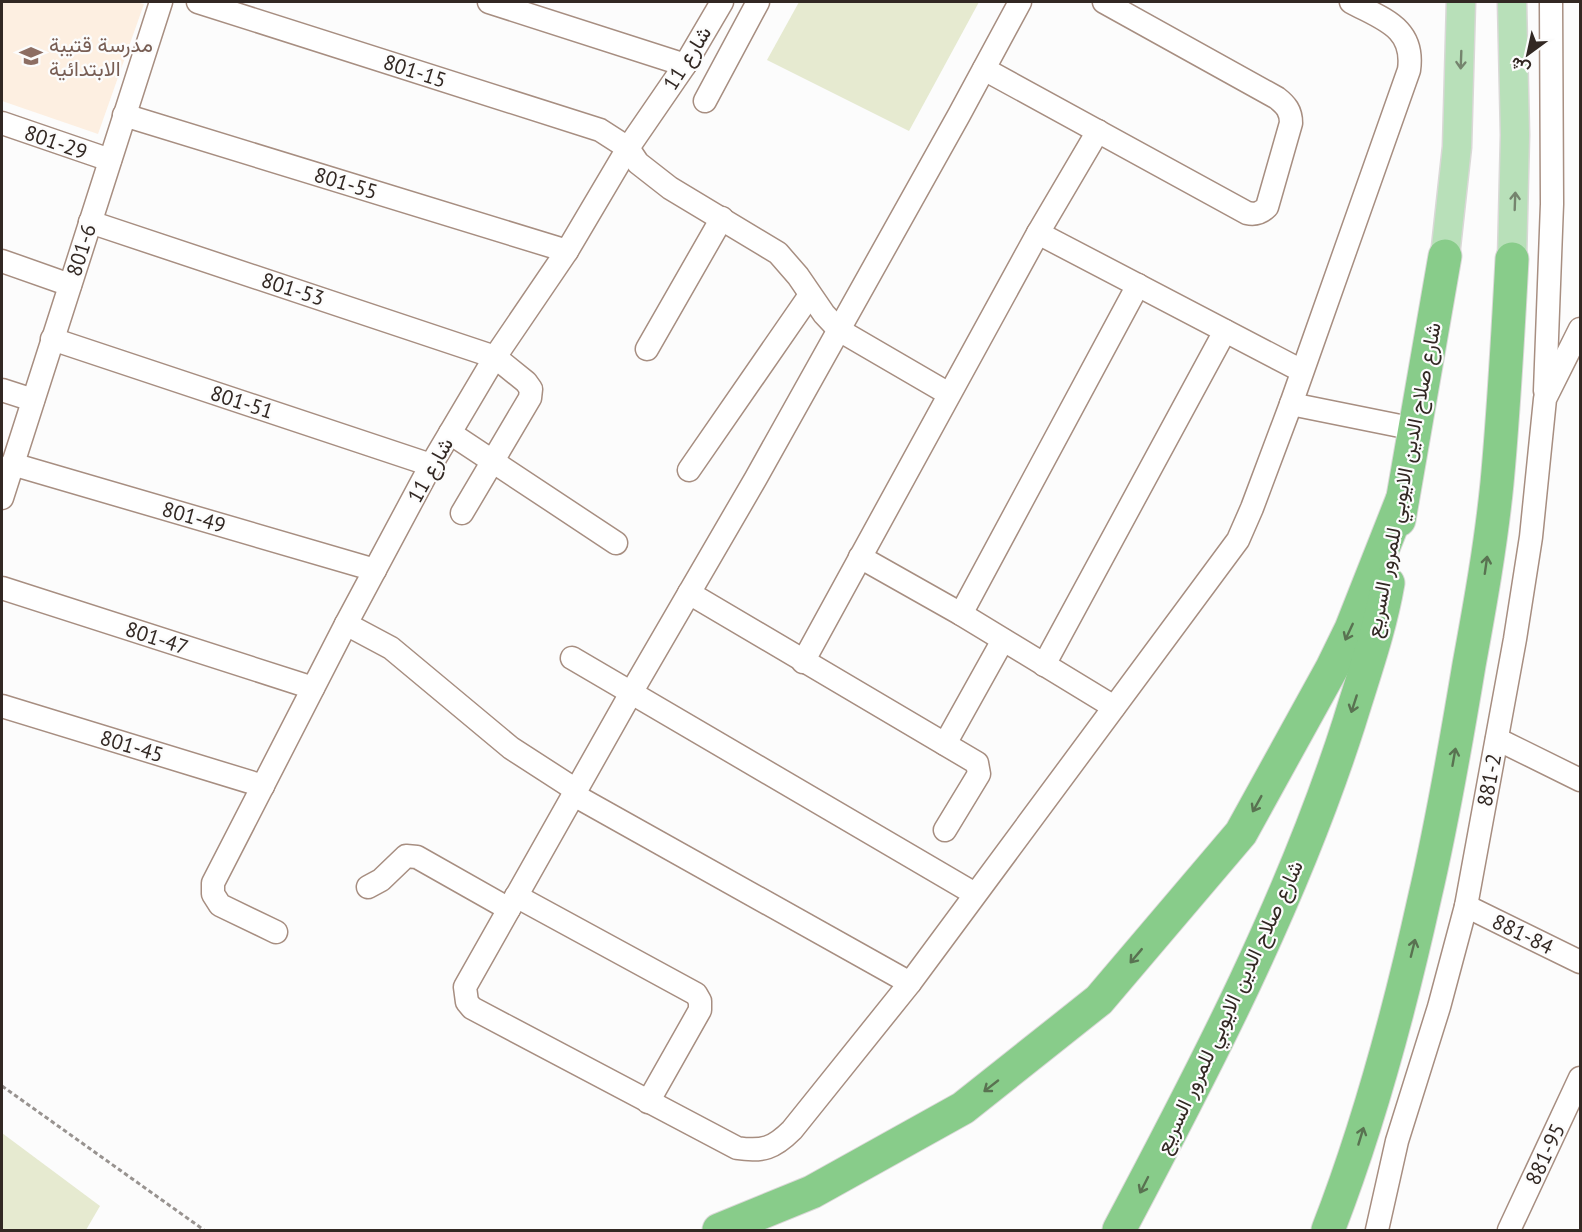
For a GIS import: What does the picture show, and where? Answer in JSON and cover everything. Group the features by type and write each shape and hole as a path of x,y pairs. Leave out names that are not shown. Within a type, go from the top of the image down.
{"highway":[{"name":"شارع صلاح الدين الايوبي للمرور السريع","path":"1119,1230 1199,1077 1278,912 1326,790 1359,689 1386,592 1445,256"},
{"path":"1334,1230 1410,959 1449,782 1481,596 1497,485 1512,259"},
{"path":"719,1230 812,1192 963,1108 1099,999 1240,833 1332,669 1351,629 1402,500"},
{"path":"1328,1230 1352,1166"}],"main road":[{"name":"شارع صلاح الدين الايوبي للمرور السريع","path":"1445,256 1457,147 1461,2"},
{"path":"1512,2 1515,135 1512,259"}],"street":[{"name":"801-6","path":"2,498 161,2"},
{"name":"801-15","path":"198,2 600,130 628,148 638,163 670,188 778,253 798,276 824,314 839,330 949,394"},
{"path":"489,2 685,65"},
{"name":"شارع 11","path":"276,932 220,905 213,894 213,883 346,624 431,465 495,357 567,251 628,148 685,65 722,2"},
{"path":"705,101 758,2"},
{"path":"1020,2 839,330 465,987 467,1002 472,1008 737,1148 753,1150 768,1148 781,1141 792,1130 910,983 1238,540 1302,371 1408,70 1410,58 1403,34 1395,25 1351,2"},
{"path":"984,69 1247,213 1258,213 1267,207 1291,123 1289,111 1282,102 1104,2"},
{"path":"1545,399 1552,204 1551,2"},
{"name":"801-55","path":"124,115 567,251"},
{"name":"801-29","path":"2,123 110,160"},
{"path":"803,662 1038,233 1098,131"},
{"path":"647,349 722,218"},
{"name":"801-53","path":"90,222 495,357"},
{"path":"1038,233 1302,371"},
{"path":"2,261 70,285"},
{"path":"961,614 1138,285"},
{"path":"689,470 810,295"},
{"name":"881-2","path":"1377,1230 1397,1141 1442,996 1466,906 1515,639 1531,537 1545,399 1581,329"},
{"path":"1044,665 1225,331"},
{"name":"801-51","path":"52,339 431,465"},
{"path":"462,513 530,398 531,389 526,382 495,357"},
{"path":"2,390 33,400"},
{"path":"1290,404 1415,429"},
{"path":"450,433 616,543"},
{"name":"801-49","path":"12,464 375,570"},
{"path":"860,557 961,614 1114,707"},
{"name":"801-47","path":"2,588 313,688"},
{"path":"689,593 977,764 979,770 977,778 945,830"},
{"path":"346,624 391,648 511,748 575,792 910,983"},
{"path":"945,744 1003,640"},
{"path":"572,658 975,894"},
{"name":"801-45","path":"2,706 262,786"},
{"path":"1497,739 1581,780"},
{"path":"368,887 381,880 406,856 417,857 696,994 700,1002 700,1010 648,1102"},
{"name":"881-84","path":"1466,906 1581,962"},
{"name":"881-95","path":"1509,1230 1581,1078"}],"path":[{"path":"2,1086 204,1230"}],"shaded area":[{"path":"2,2 136,2 144,4 98,134 2,101"}],"green space":[{"path":"799,2 979,2 909,131 767,60"},
{"path":"2,1133 100,1206 86,1230 2,1230"}],"place":[{"name":"مدرسة قتيبة الابتدائية","path":"31,56"}]}
